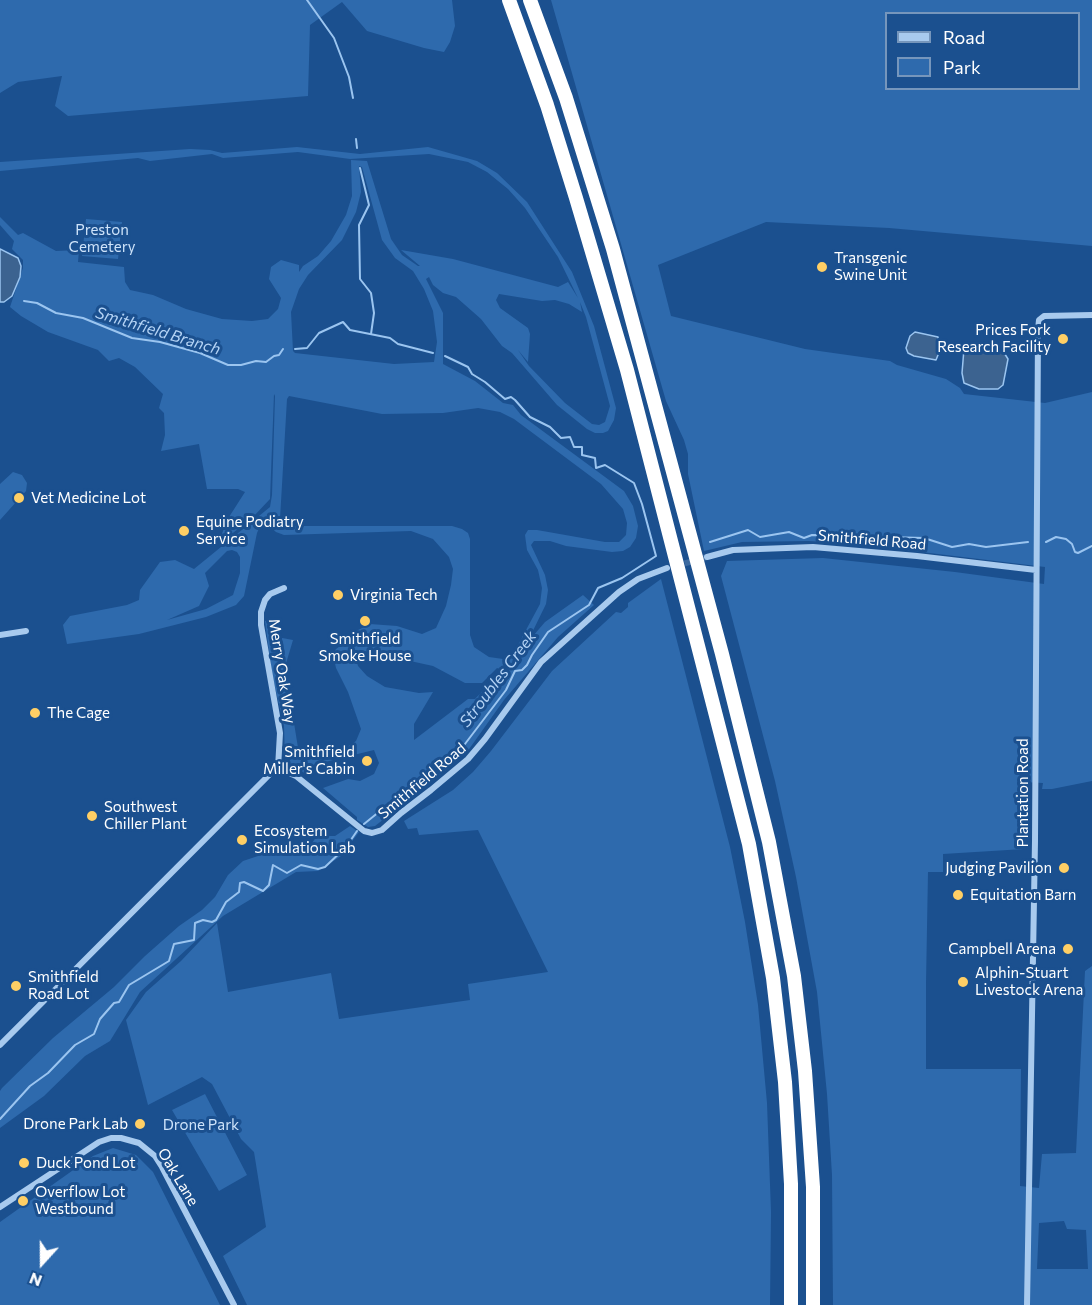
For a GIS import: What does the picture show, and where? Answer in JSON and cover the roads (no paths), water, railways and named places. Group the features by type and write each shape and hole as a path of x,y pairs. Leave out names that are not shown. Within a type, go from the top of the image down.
{"highway":[{"path":"509,0 547,105 627,370 749,844 773,978 785,1082 791,1184 791,1305"},
{"path":"530,0 562,89 610,238 716,632 769,842 794,976 806,1082 813,1196 813,1305"}],"street":[{"name":"Plantation Road","path":"1027,1305 1035,840 1038,330 1041,317 1048,315 1092,315"},
{"name":"Smithfield Road","path":"707,557 733,550 813,547 1036,570"},
{"name":"Smithfield Road","path":"278,768 304,782 364,831 374,833 382,830 400,813 449,776 473,753 541,662 619,592 644,576 667,568"},
{"name":"Merry Oak Way","path":"278,768 280,733 261,625 261,612 270,594 284,588"},
{"path":"0,636 26,631"},
{"path":"0,1045 268,775 278,768"},
{"name":"Oak Lane","path":"0,1207 99,1142 121,1138 139,1143 155,1156 162,1167 234,1305"}],"waterway":[{"path":"307,0 334,38 349,77 353,98"},
{"path":"356,139 357,148"},
{"path":"360,168 369,205 359,225 360,279 371,293 374,313 371,334"},
{"name":"Smithfield Branch","path":"24,301 37,303 56,313 83,318 132,338 160,342 200,353 228,365 266,362 279,355 283,349"},
{"name":"Smithfield Branch","path":"295,349 307,348 319,333 343,322 350,330 390,338 398,344 433,353"},
{"name":"Stroubles Creek","path":"364,824 385,807 401,801 449,765 506,690 515,671 522,670 527,665 548,632 589,605 598,588 622,578 656,556 634,483 605,465 596,468 595,458 582,455 582,447 574,447 570,437 561,438 550,427 530,417 511,397 505,399 472,374 468,367 445,356"},
{"name":"Stroubles Creek","path":"710,542 748,530 760,537 789,532 804,538 812,535 924,538 952,547 969,544 986,547 1028,542"},
{"name":"Stroubles Creek","path":"1046,542 1056,537 1066,539 1078,553 1092,546"},
{"name":"Stroubles Creek","path":"0,1119 30,1086 48,1073 75,1045 94,1034 100,1019 114,1003 119,1002 129,985 169,961 174,944 194,940 195,923 203,920 212,922 216,920 226,902 239,892 240,883 244,882 263,891 269,885 273,865 287,873 301,865 318,869 325,867 346,847 357,831"}],"tunnel":[{"path":"676,566 707,557"}],"place":[{"name":"Transgenic Swine Unit","path":"822,267"},
{"name":"Prices Fork Research Facility","path":"1063,339"},
{"name":"Vet Medicine Lot","path":"19,498"},
{"name":"Equine Podiatry Service","path":"184,531"},
{"name":"Virginia Tech","path":"338,595"},
{"name":"Smithfield Smoke House","path":"365,621"},
{"name":"The Cage","path":"35,713"},
{"name":"Smithfield Miller's Cabin","path":"367,761"},
{"name":"Southwest Chiller Plant","path":"92,816"},
{"name":"Ecosystem Simulation Lab","path":"242,840"},
{"name":"Judging Pavilion","path":"1064,868"},
{"name":"Equitation Barn","path":"958,895"},
{"name":"Campbell Arena","path":"1068,949"},
{"name":"Alphin-Stuart Livestock Arena","path":"963,982"},
{"name":"Smithfield Road Lot","path":"16,986"},
{"name":"Drone Park Lab","path":"140,1124"},
{"name":"Duck Pond Lot","path":"24,1163"},
{"name":"Overflow Lot Westbound","path":"23,1201"}],"park label":[{"name":"Preston Cemetery","path":"102,238"},
{"name":"Drone Park","path":"201,1125"}]}
